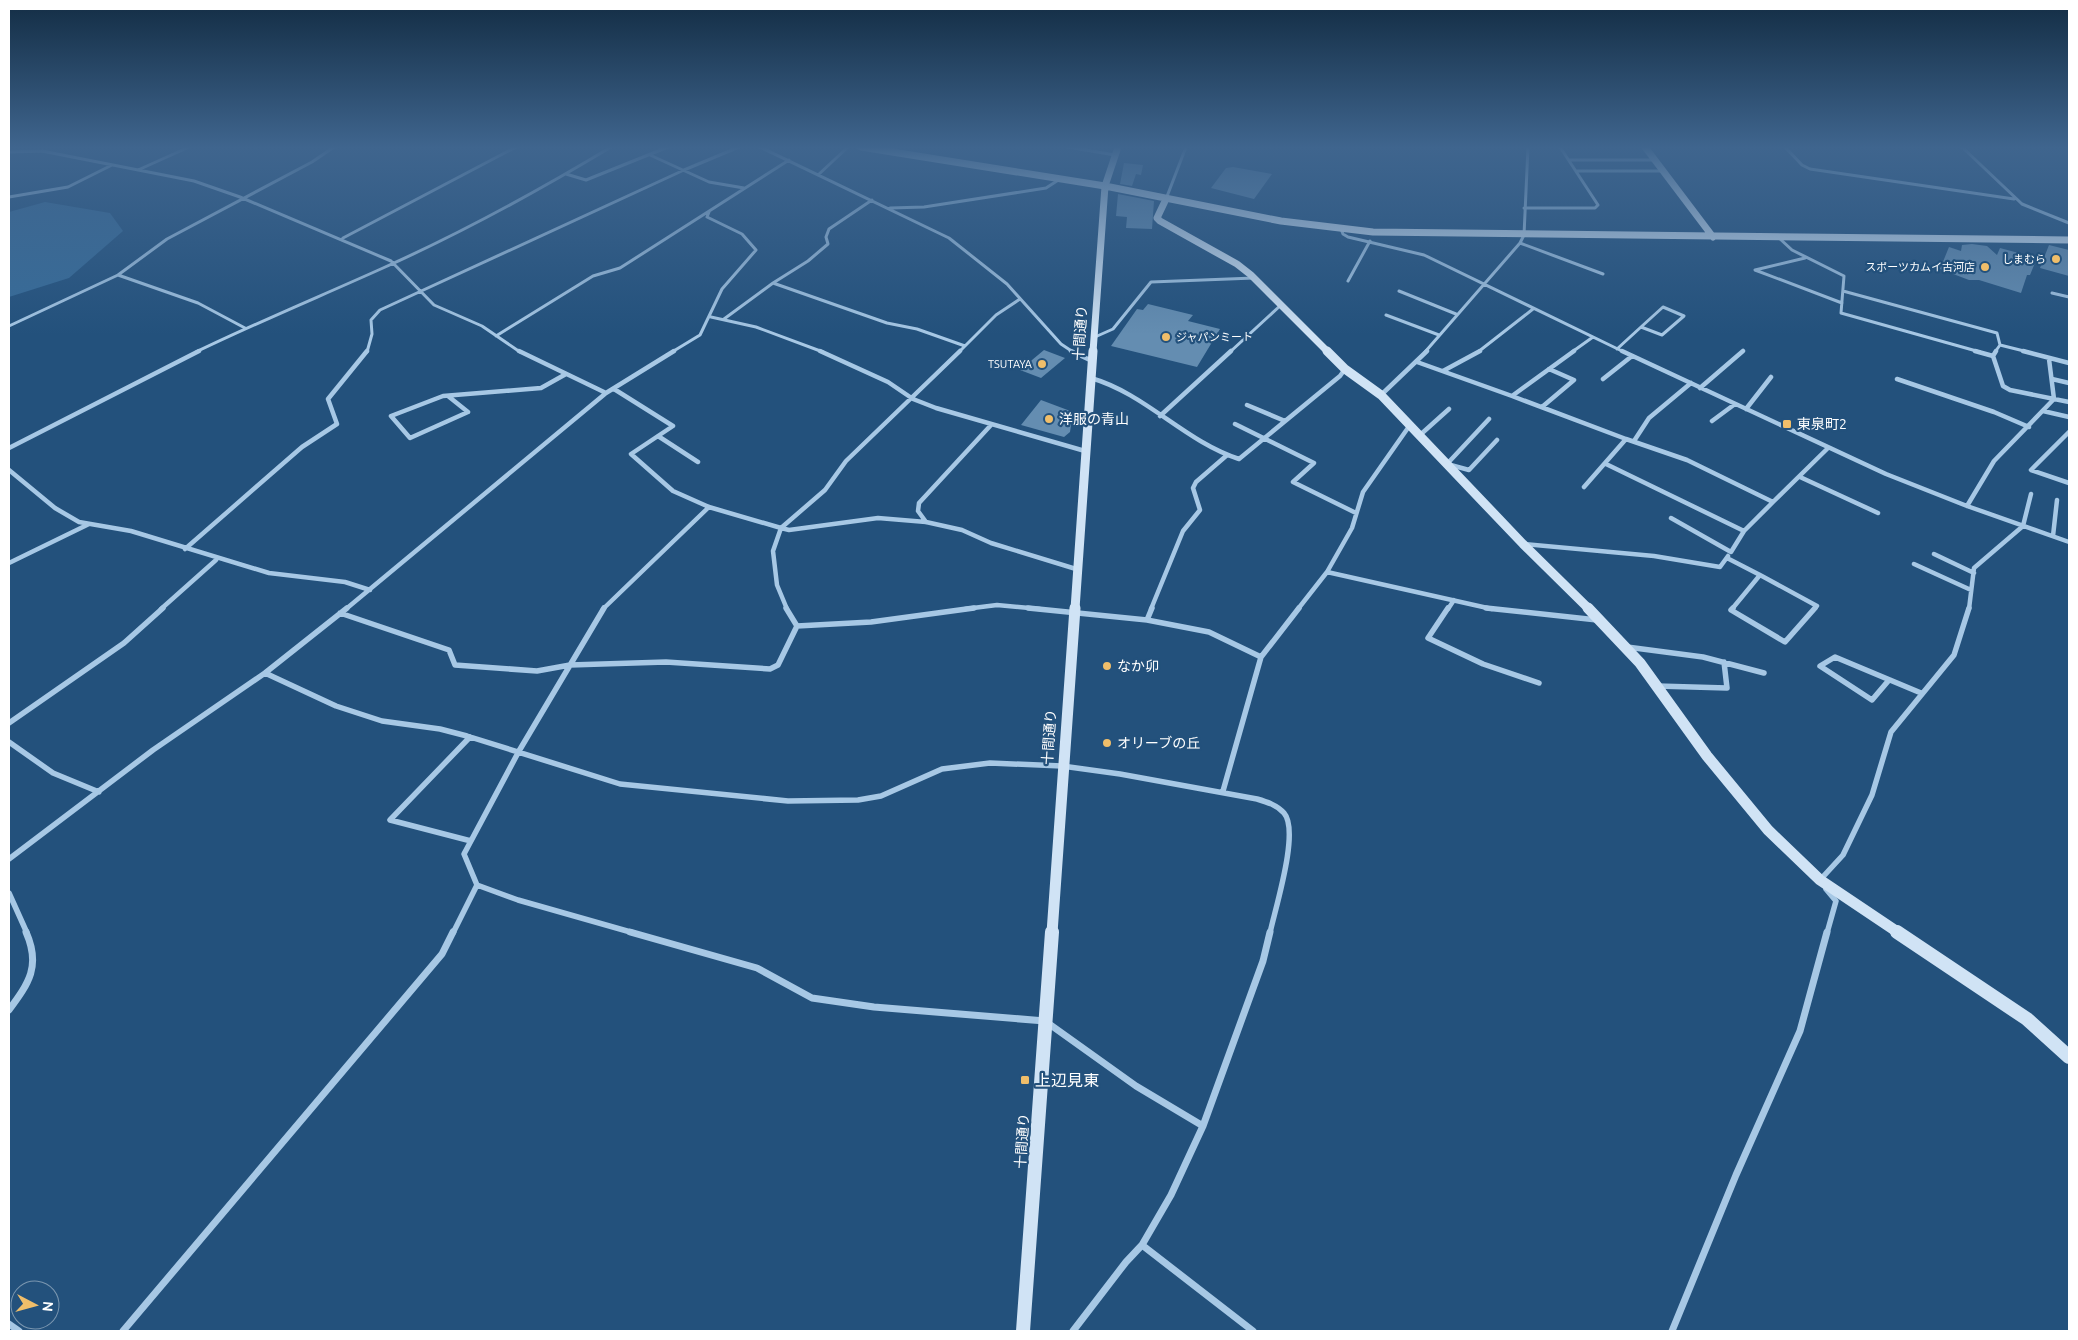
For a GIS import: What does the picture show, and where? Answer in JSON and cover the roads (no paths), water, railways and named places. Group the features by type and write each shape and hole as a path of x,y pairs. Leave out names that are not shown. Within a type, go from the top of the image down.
{"street":[{"path":"9,326 118,275 167,239 218,210"},
{"path":"271,210 342,238 393,263 434,305 482,326 523,354 606,393"},
{"path":"342,238 396,210"},
{"path":"9,448 245,328 393,263 497,210"},
{"path":"184,549 302,446 337,424 328,399 334,388 363,360 369,347 373,329 371,320 380,310 598,210"},
{"path":"496,336 593,276 614,270 713,210"},
{"path":"724,319 773,283 808,261 828,244 826,237 829,229 858,210"},
{"path":"893,210 949,238 1007,284 1061,344 1077,356 1092,362"},
{"name":"十間通り","path":"1023,1331 1076,569 1103,210"},
{"path":"1161,210 1157,218 1160,221 1237,264 1254,278 1345,369 1381,396 1410,425 1523,544 1625,647 1707,756 1768,830 1820,880 1836,901 1800,1031 1728,1193 1672,1331"},
{"path":"1219,210 1262,218 1341,229 1412,234 2069,240"},
{"path":"1381,396 1417,362 1456,314 1520,243 1524,235 1524,210"},
{"path":"1692,210 1713,237"},
{"path":"2034,210 2069,223"},
{"path":"9,859 153,750 265,673 370,590 606,393 691,342 705,330 711,317 713,305 722,289 750,260 756,250 754,245 746,238 706,217 709,212"},
{"path":"1341,229 1343,234 1348,237 1416,251 1533,309 1828,448 1967,506 2069,542"},
{"path":"1778,237 1792,250 1844,276 1841,313 1993,356"},
{"path":"1348,281 1370,241"},
{"path":"1520,243 1603,274"},
{"path":"1806,258 1755,270 1842,303"},
{"path":"118,275 198,303 245,328"},
{"path":"1095,337 1113,329 1151,282 1254,278"},
{"path":"773,283 887,324 917,329 965,346"},
{"path":"1399,291 1456,314"},
{"path":"1843,291 1997,333 2000,345 1993,356"},
{"path":"2052,293 2069,297"},
{"path":"796,626 782,601 777,585 774,551 780,528 825,490 846,461 913,400 996,315 1020,298"},
{"path":"1160,416 1281,306"},
{"path":"1617,349 1640,327 1663,307 1684,316 1662,335 1640,327"},
{"path":"1443,371 1486,348 1533,309"},
{"path":"1386,315 1438,335"},
{"path":"711,317 779,335 820,351 888,382 913,400 992,425 1085,451"},
{"path":"1512,396 1593,337"},
{"path":"2000,345 2041,354 2049,359 2069,363"},
{"path":"1700,388 1743,351"},
{"path":"1603,379 1632,356"},
{"path":"1993,356 2003,386 2010,390 2069,402"},
{"path":"1967,506 1994,461 2029,427 2054,399 2049,359"},
{"path":"1417,362 1687,460 1773,502"},
{"path":"1091,378 1114,385 1177,429 1226,456 1239,459 1340,376 1345,369"},
{"path":"1542,407 1574,380 1549,369"},
{"path":"448,396 468,412 410,438 391,416 418,404 448,396 541,388 566,374"},
{"path":"1746,409 1771,377"},
{"path":"1896,378 1994,412 2029,427"},
{"path":"2052,379 2069,383"},
{"path":"1634,441 1650,418 1691,384"},
{"path":"614,389 673,426 631,454 673,491 709,507 789,530 878,518 926,522 962,530 991,543 1076,569"},
{"path":"1712,421 1735,404"},
{"path":"1247,405 1285,421"},
{"path":"1420,436 1449,409"},
{"path":"2043,411 2069,417"},
{"path":"1447,464 1489,419"},
{"path":"1235,424 1314,463 1292,482 1356,513"},
{"path":"926,522 918,510 919,503 992,425"},
{"path":"1223,791 1261,658 1327,572 1352,528 1363,492 1410,425"},
{"path":"2069,432 2031,470 2069,483"},
{"path":"658,436 698,462"},
{"path":"1584,487 1626,439"},
{"path":"1447,464 1469,470 1497,440"},
{"path":"1523,544 1654,556 1720,567 1744,531 1828,448"},
{"path":"1147,620 1183,531 1200,510 1194,488 1196,482 1226,456"},
{"path":"1606,464 1744,531"},
{"path":"9,470 58,510 74,520 130,531 216,560 288,577 317,577 353,582 370,590"},
{"path":"1800,477 1878,513"},
{"path":"1820,880 1843,854 1872,795 1892,732 1921,693 1954,655 1968,617 1974,568 2023,526 2031,494"},
{"path":"2053,536 2057,500"},
{"path":"709,507 602,610 520,751 464,854 477,885 518,900 758,968 812,998 874,1007 1045,1021 1136,1086 1204,1126"},
{"path":"1671,518 1731,552"},
{"path":"9,562 90,524"},
{"path":"1934,554 1974,573"},
{"path":"1727,558 1760,575 1817,606 1784,642 1731,610 1760,575"},
{"path":"9,723 124,644 216,560"},
{"path":"1914,564 1971,590"},
{"path":"1327,572 1495,610 1600,620"},
{"path":"1454,600 1428,638 1484,664 1539,683"},
{"path":"796,626 871,622 997,605 1147,620 1209,632 1261,658"},
{"path":"340,613 449,650 455,665 537,671 570,664 666,662 770,669 778,665 796,626"},
{"path":"1625,647 1703,657 1764,673"},
{"path":"1889,680 1872,700 1820,666 1835,657 1921,693"},
{"path":"1656,686 1727,688 1724,662"},
{"path":"265,673 336,706 382,721 440,729 520,751 620,784 788,801 866,799 910,785 942,769 986,763 1062,766 1223,791 1273,804 1285,813 1291,826 1290,846 1263,962 1204,1126 1171,1195 1142,1245 1126,1262 1074,1331"},
{"path":"470,737 390,820 471,841"},
{"path":"9,742 53,773 99,792"},
{"path":"1820,880 2027,1019 2069,1057"},
{"path":"123,1331 442,954 477,885"},
{"path":"9,893 31,943 32,964 30,981 9,1010"},
{"path":"1142,1245 1253,1331"},
{"path":"9,1324 19,1331"}],"place":[{"name":"しまむら","path":"2056,259"},
{"name":"スポーツカムイ古河店","path":"1985,267"},
{"name":"ジャパンミート","path":"1166,337"},
{"name":"TSUTAYA","path":"1042,364"},
{"name":"洋服の青山","path":"1049,419"},
{"name":"東泉町2","path":"1787,424"},
{"name":"なか卯","path":"1107,666"},
{"name":"オリーブの丘","path":"1107,743"},
{"name":"上辺見東","path":"1025,1080"}]}
